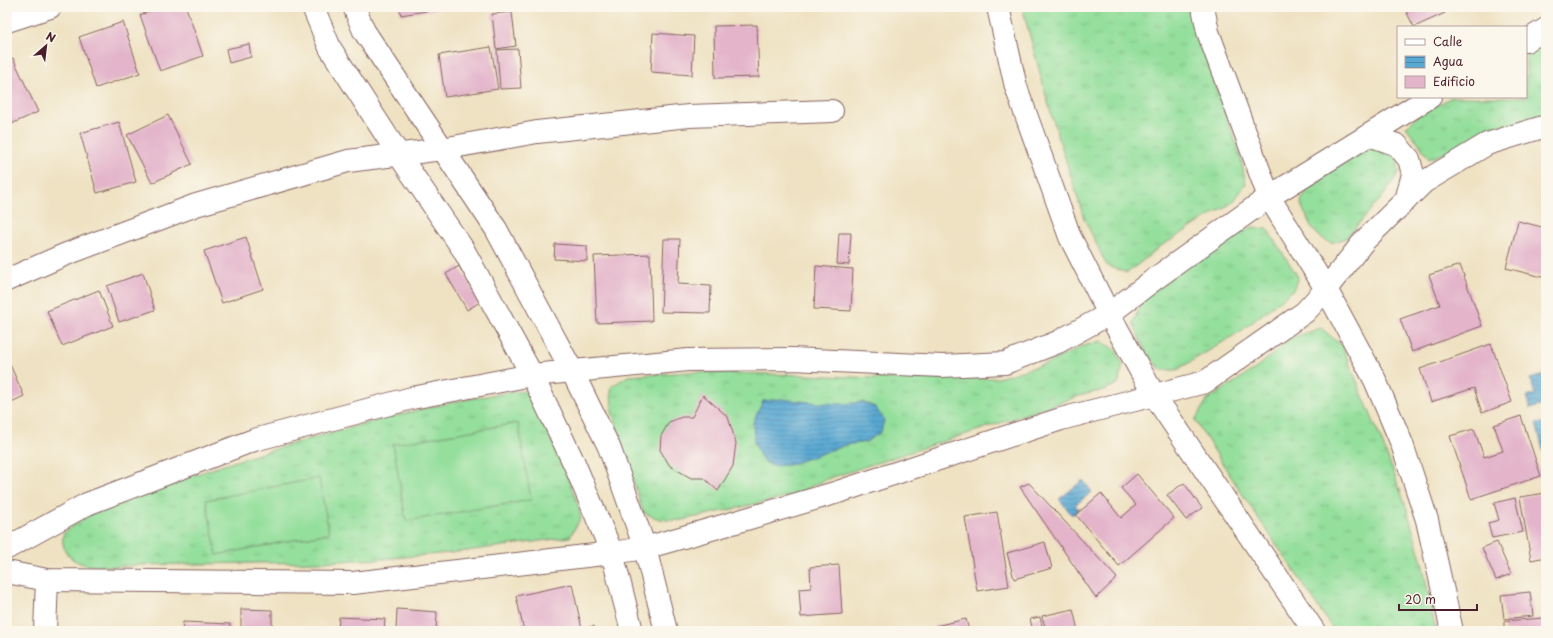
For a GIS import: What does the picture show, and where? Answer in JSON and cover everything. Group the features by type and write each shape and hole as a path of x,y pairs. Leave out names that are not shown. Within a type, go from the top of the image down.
{"street":[{"path":"7,21 50,7"},
{"path":"313,7 330,48 399,155 463,249 532,375 574,463 612,553 632,631"},
{"path":"354,7 364,31 496,229 572,370 609,447 645,548 666,631"},
{"path":"998,7 1016,86 1070,237 1109,314 1154,395 1314,631"},
{"path":"1203,7 1208,32 1269,197 1326,289 1375,380 1402,444 1427,520 1452,631"},
{"path":"1527,40 1546,29"},
{"path":"7,548 86,504 254,440 412,398 532,375 688,360 792,359 942,366 1005,363 1058,342 1109,314 1156,278 1269,197 1428,98"},
{"path":"7,280 64,255 196,205 348,161 442,149 537,132 689,116 832,111"},
{"path":"7,572 47,580 353,583 645,548 838,492 1062,419 1205,382 1305,312 1326,289 1364,241 1424,182 1487,144 1546,126"},
{"path":"1369,135 1397,144 1409,159 1413,174 1406,200"},
{"path":"45,631 47,580"}],"green space":[{"path":"1022,7 1188,7 1240,155 1246,184 1233,202 1161,246 1127,273 1107,266 1084,218 1050,110"},
{"path":"1546,43 1546,116 1492,131 1451,151 1429,159 1406,127 1419,115 1450,98 1527,98 1527,54"},
{"path":"1374,142 1397,157 1399,172 1383,196 1346,238 1331,243 1319,236 1313,230 1301,205 1304,195 1332,169"},
{"path":"1253,227 1267,229 1298,277 1293,290 1241,331 1177,370 1161,370 1146,353 1133,323 1143,298 1219,243"},
{"path":"1321,328 1342,346 1380,437 1406,506 1422,563 1436,631 1334,631 1195,420 1207,400 1258,367 1291,338"},
{"path":"1101,341 1116,350 1123,365 1118,384 1104,390 1082,395 830,478 788,497 682,520 662,519 653,517 643,512 612,412 611,387 628,376 690,372 895,379 998,378 1049,363 1080,347"},
{"path":"526,391 539,409 575,496 581,517 570,537 451,553 381,559 317,562 138,565 115,567 102,567 78,562 69,556 64,547 63,534 86,517 125,499 193,475 301,441 418,410 472,398"},
{"path":"518,423 531,500 406,521 393,444"},
{"path":"319,478 329,533 217,555 206,500"}],"water":[{"path":"1543,167 1546,167 1546,199 1542,198"},
{"path":"1543,375 1546,382 1546,404 1530,409 1527,397 1535,394 1530,379"},
{"path":"781,399 845,404 862,402 875,407 884,420 881,432 866,442 846,445 789,465 773,466 763,461 754,443 753,422 763,401"},
{"path":"1546,422 1546,457 1545,457 1536,424"},
{"path":"1083,480 1092,492 1075,505 1079,509 1072,515 1059,499"}],"building":[{"path":"162,7 186,7 203,56 160,71 140,15"},
{"path":"399,7 445,7 445,8 401,15"},
{"path":"1404,7 1442,7 1445,13 1414,26"},
{"path":"512,12 516,46 496,49 492,14"},
{"path":"123,22 140,73 96,88 79,37"},
{"path":"757,25 759,77 715,78 714,26"},
{"path":"653,33 694,36 692,75 651,72"},
{"path":"249,44 251,57 229,63 226,49"},
{"path":"491,47 498,89 445,97 439,55"},
{"path":"518,49 521,88 500,89 497,50"},
{"path":"13,58 38,112 7,126 7,61"},
{"path":"168,115 192,164 152,183 127,135"},
{"path":"119,122 136,182 97,193 80,133"},
{"path":"1518,221 1546,228 1546,278 1506,268"},
{"path":"839,233 851,233 849,265 837,264"},
{"path":"246,237 263,289 222,303 204,251"},
{"path":"664,239 680,239 678,284 711,286 710,313 661,312"},
{"path":"555,244 587,246 587,261 554,259"},
{"path":"650,254 652,321 597,323 594,256"},
{"path":"1460,265 1482,326 1412,352 1400,319 1440,305 1429,275"},
{"path":"459,266 480,302 467,310 446,274"},
{"path":"816,266 853,269 851,311 814,309"},
{"path":"143,273 155,310 119,322 107,286"},
{"path":"99,290 113,326 62,346 47,311"},
{"path":"1491,344 1512,402 1482,413 1474,388 1431,402 1420,369"},
{"path":"7,358 24,396 7,404"},
{"path":"703,395 728,417 736,443 733,466 718,491 704,478 691,478 670,466 660,450 661,436 669,422 682,417 692,417"},
{"path":"1521,416 1541,476 1471,499 1450,436 1474,429 1484,457 1503,451 1494,425"},
{"path":"1137,474 1174,518 1119,566 1076,515 1101,493 1121,518 1136,505 1121,488"},
{"path":"1029,483 1117,578 1096,598 1020,487"},
{"path":"1184,483 1202,508 1186,520 1167,495"},
{"path":"1546,493 1546,557 1531,560 1520,497"},
{"path":"1515,498 1523,532 1492,538 1488,523 1499,520 1494,503"},
{"path":"997,512 1009,586 977,591 965,517"},
{"path":"1045,542 1052,568 1014,579 1007,553"},
{"path":"1497,542 1511,574 1496,580 1482,548"},
{"path":"839,565 842,614 801,617 799,589 811,588 810,567"},
{"path":"572,584 582,629 594,626 595,631 524,631 516,596"},
{"path":"1542,586 1546,586 1546,631 1504,631 1504,621 1544,618"},
{"path":"1530,592 1533,616 1504,619 1501,595"},
{"path":"241,609 272,610 272,631 241,631"},
{"path":"397,609 437,612 436,631 396,631"},
{"path":"1073,609 1078,631 1046,631 1042,616"},
{"path":"339,617 385,619 384,631 338,631"},
{"path":"1040,617 1043,631 1033,631 1030,619"},
{"path":"966,619 969,631 936,631 935,626"},
{"path":"183,622 230,624 230,631 182,631"}]}
